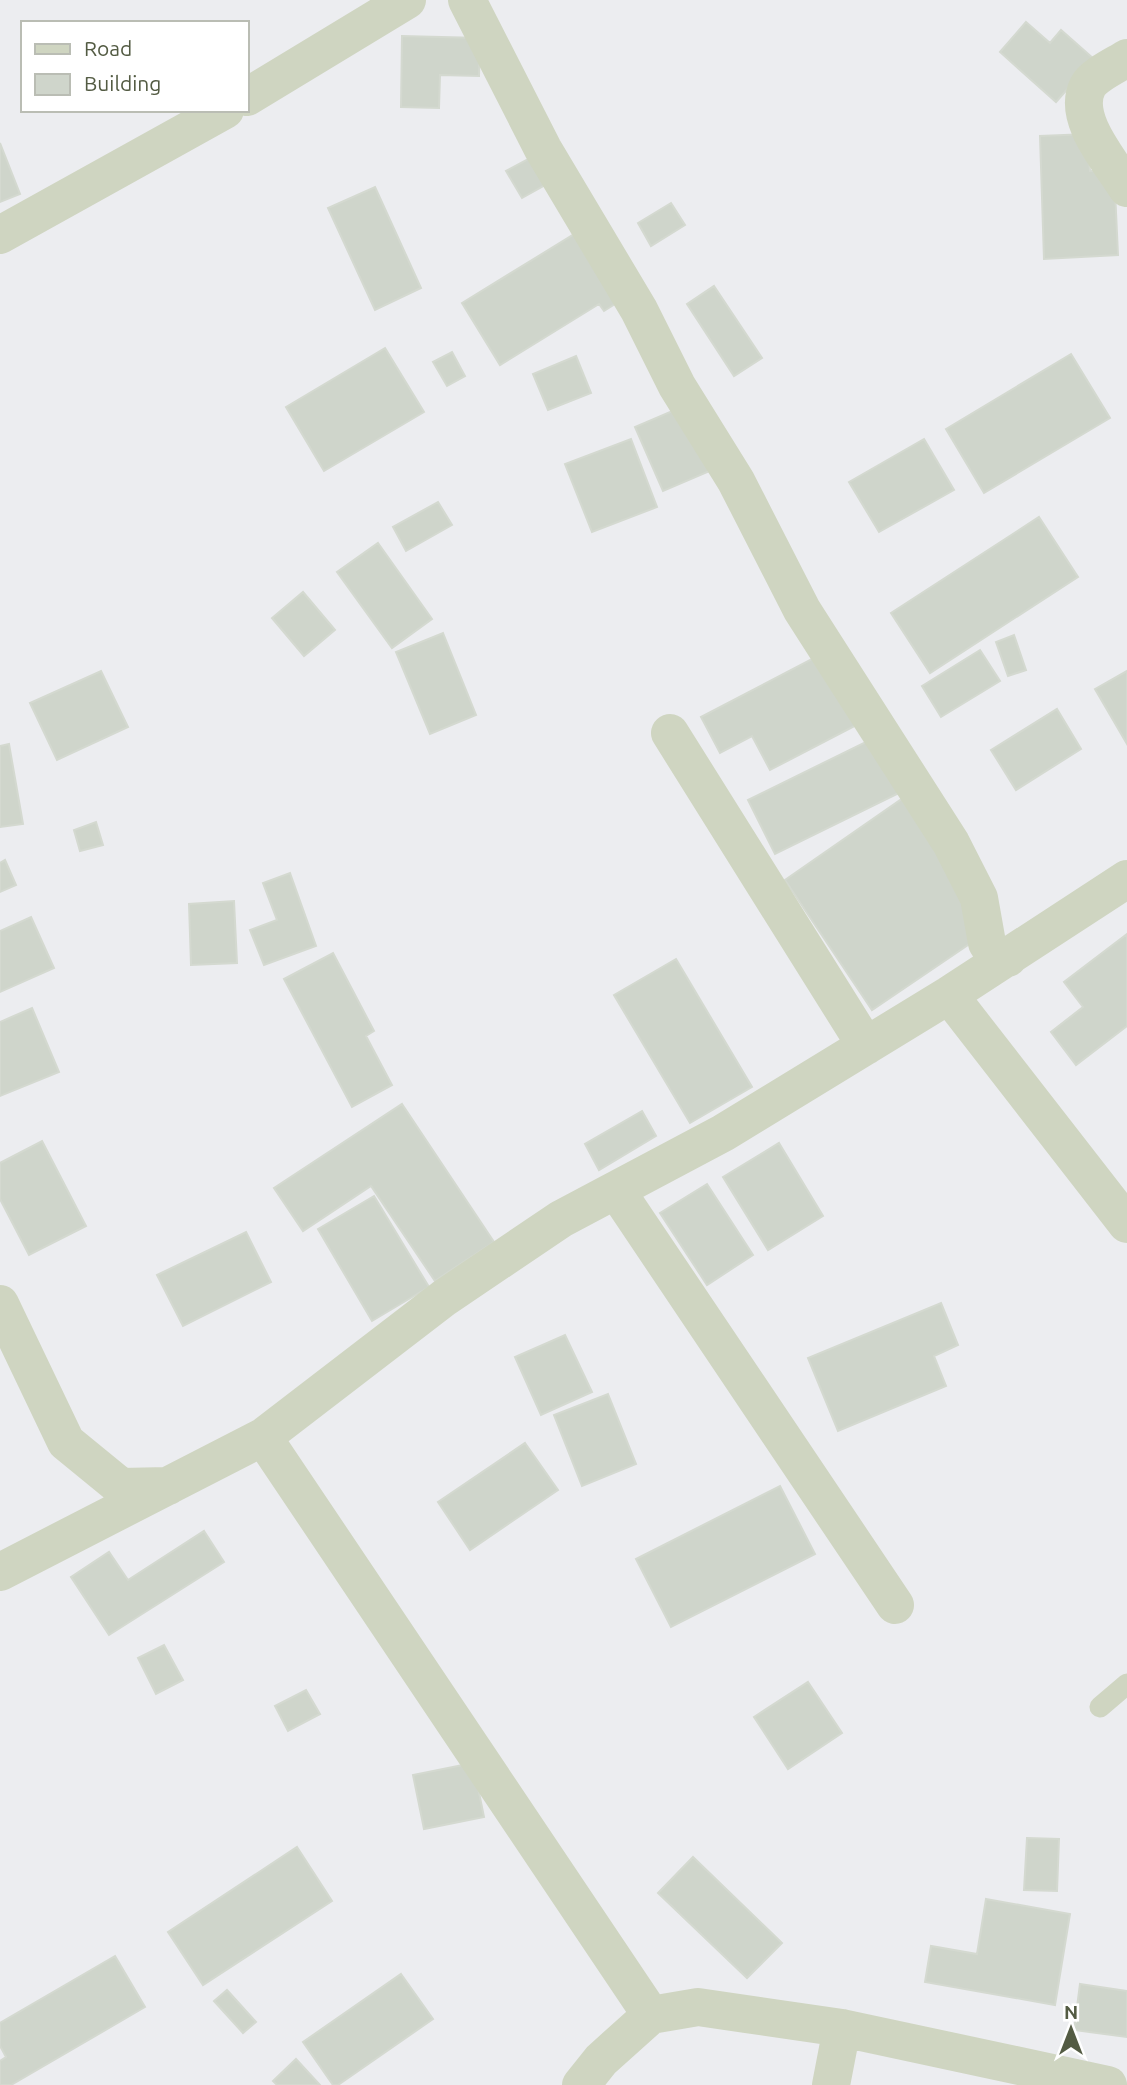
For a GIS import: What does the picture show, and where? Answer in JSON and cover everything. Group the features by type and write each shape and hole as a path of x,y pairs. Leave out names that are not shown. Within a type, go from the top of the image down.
{"street":[{"path":"248,96 407,0"},
{"path":"467,0 543,149 639,310 677,386 736,481 802,610 951,844 979,898 987,943 994,954 1008,958"},
{"path":"1127,58 1089,84 1083,105 1089,125 1127,188"},
{"path":"0,235 221,112"},
{"path":"670,733 866,1046"},
{"path":"0,1572 263,1437 444,1298 561,1219 723,1133 1008,958 1127,879"},
{"path":"949,995 1127,1224"},
{"path":"616,1190 895,1605"},
{"path":"0,1304 66,1442 121,1487 170,1486"},
{"path":"263,1437 651,2015"},
{"path":"581,2085 601,2060 651,2015 698,2007 842,2028 1108,2085"},
{"path":"831,2085 842,2028"}],"lane":[{"path":"1100,1707 1127,1684"}],"building":[{"path":"1026,22 1050,43 1061,30 1094,59 1056,102 1000,52"},
{"path":"402,36 480,38 479,76 440,75 439,108 401,107"},
{"path":"1088,134 1090,171 1114,169 1118,255 1044,259 1040,136"},
{"path":"0,143 20,194 0,202"},
{"path":"530,158 545,185 522,198 506,171"},
{"path":"375,187 421,288 375,310 328,208"},
{"path":"671,203 685,225 651,246 638,223"},
{"path":"589,225 631,294 604,311 599,304 500,365 462,303"},
{"path":"714,286 762,358 734,376 687,304"},
{"path":"385,348 424,412 324,471 286,407"},
{"path":"452,352 465,376 447,386 433,362"},
{"path":"1071,354 1110,418 984,493 946,429"},
{"path":"576,356 591,393 548,410 533,374"},
{"path":"691,403 719,467 663,491 635,427"},
{"path":"631,439 657,507 592,532 565,464"},
{"path":"924,439 954,490 879,532 849,482"},
{"path":"438,502 452,525 406,551 393,527"},
{"path":"1039,517 1078,577 930,673 891,613"},
{"path":"378,543 432,619 392,648 337,572"},
{"path":"303,592 335,630 304,656 272,618"},
{"path":"443,633 476,715 430,734 396,652"},
{"path":"1014,635 1026,670 1008,676 996,642"},
{"path":"829,650 866,720 770,770 752,736 720,753 701,717"},
{"path":"980,650 1000,681 941,717 922,686"},
{"path":"101,671 128,727 57,760 30,703"},
{"path":"1127,671 1127,744 1095,689"},
{"path":"1057,709 1081,749 1016,790 991,750"},
{"path":"880,735 907,789 775,854 748,800"},
{"path":"9,744 23,824 0,827 0,746"},
{"path":"906,796 996,926 872,1010 785,880"},
{"path":"96,822 103,845 80,851 74,830"},
{"path":"5,860 16,885 0,892 0,863"},
{"path":"290,873 316,946 264,965 250,930 277,920 263,883"},
{"path":"234,901 237,963 191,965 189,904"},
{"path":"31,917 54,968 0,992 0,931"},
{"path":"1127,934 1127,1026 1076,1065 1051,1032 1083,1007 1064,982"},
{"path":"333,953 374,1031 366,1036 392,1085 352,1107 284,979"},
{"path":"676,959 752,1087 690,1123 614,995"},
{"path":"32,1008 59,1072 0,1096 0,1022"},
{"path":"402,1104 494,1242 435,1281 371,1186 303,1231 274,1188"},
{"path":"642,1111 656,1136 599,1170 585,1144"},
{"path":"42,1141 86,1226 29,1255 0,1199 0,1163"},
{"path":"779,1143 823,1216 768,1250 723,1177"},
{"path":"707,1184 753,1255 707,1285 660,1213"},
{"path":"374,1196 429,1287 372,1321 318,1229"},
{"path":"246,1232 271,1282 183,1326 157,1275"},
{"path":"941,1303 958,1345 934,1356 946,1386 838,1431 808,1358"},
{"path":"565,1335 592,1392 541,1415 515,1357"},
{"path":"608,1394 636,1464 582,1486 554,1415"},
{"path":"525,1443 558,1490 470,1550 438,1502"},
{"path":"780,1486 815,1554 671,1627 636,1559"},
{"path":"204,1531 224,1562 109,1635 71,1577 109,1552 128,1580"},
{"path":"164,1645 183,1680 156,1694 138,1658"},
{"path":"808,1682 842,1733 788,1769 754,1717"},
{"path":"306,1690 320,1714 288,1731 275,1706"},
{"path":"473,1763 484,1817 424,1829 413,1775"},
{"path":"1027,1838 1059,1839 1057,1891 1024,1890"},
{"path":"297,1847 332,1901 203,1985 168,1932"},
{"path":"693,1857 782,1943 747,1978 658,1893"},
{"path":"986,1899 1070,1914 1055,2005 925,1982 931,1946 977,1954"},
{"path":"115,1956 145,2007 11,2085 0,2085 0,2061 6,2057 0,2046 0,2023"},
{"path":"401,1974 433,2019 338,2085 333,2085 303,2042"},
{"path":"1080,1984 1127,1991 1127,2037 1074,2030"},
{"path":"227,1990 256,2022 243,2033 214,2001"},
{"path":"296,2059 320,2085 277,2085 273,2081"}]}
